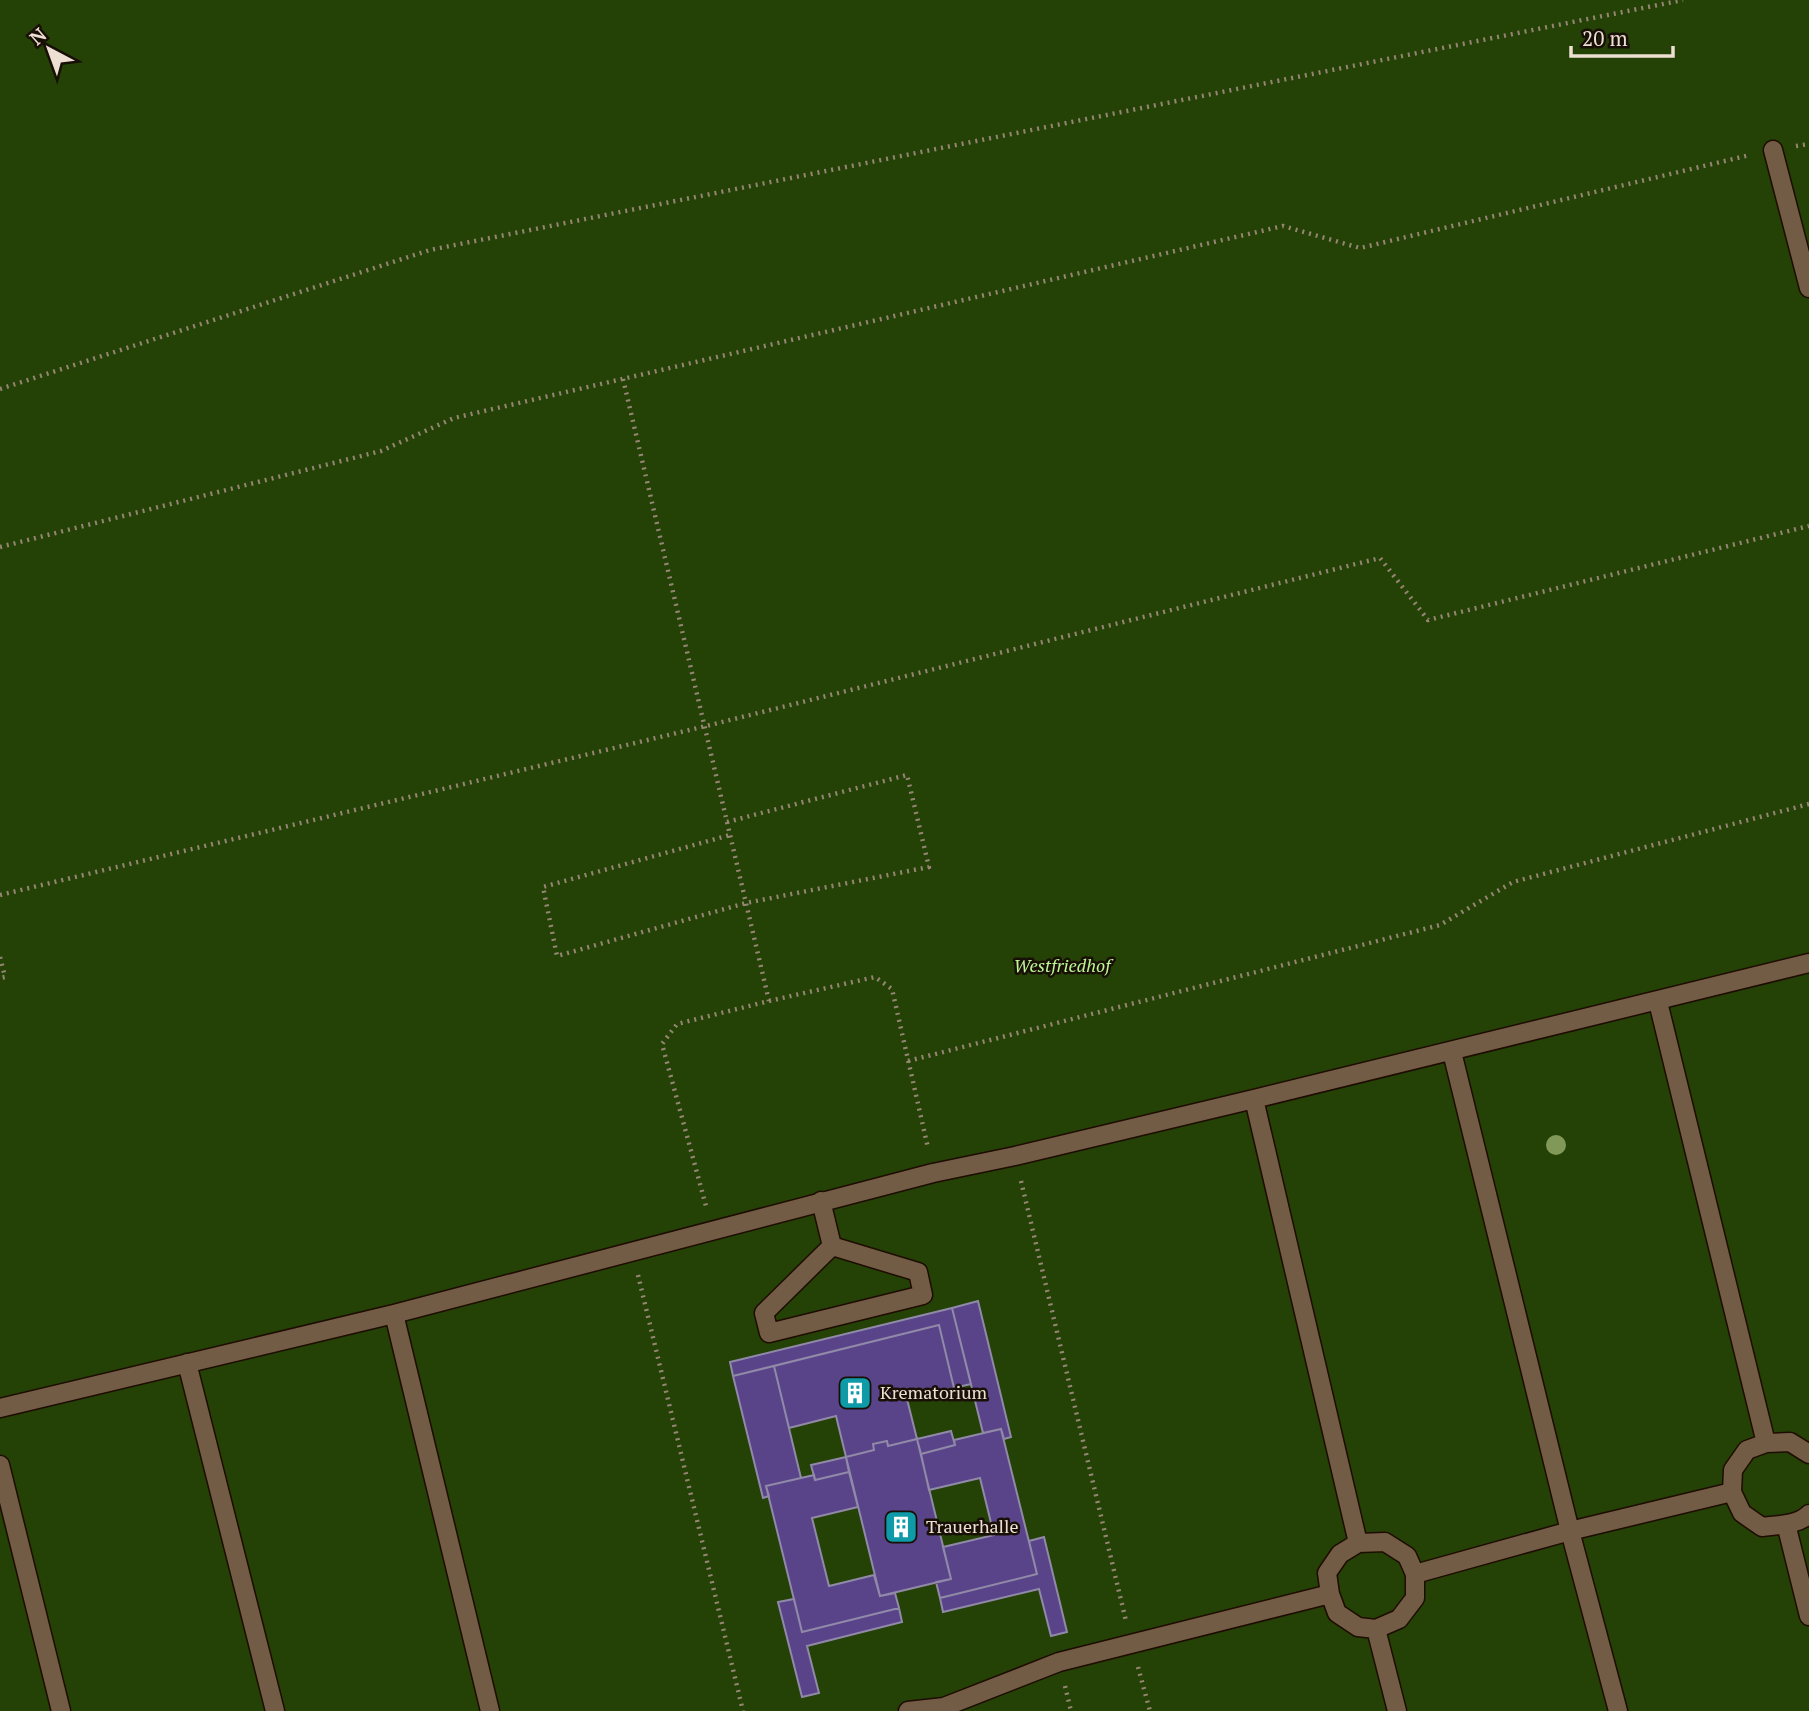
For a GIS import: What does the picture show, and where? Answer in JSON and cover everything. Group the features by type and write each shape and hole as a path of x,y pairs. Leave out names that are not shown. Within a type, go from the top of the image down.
{"lane":[{"path":"1773,150 1809,288"},
{"path":"0,1408 394,1314 933,1173 1452,1052 1809,963"},
{"path":"1658,1002 1766,1443"},
{"path":"1452,1052 1570,1531 1618,1711"},
{"path":"1254,1099 1358,1544"},
{"path":"821,1201 832,1246"},
{"path":"832,1246 918,1272 923,1294 769,1333 764,1313 832,1246"},
{"path":"394,1314 490,1711"},
{"path":"187,1363 275,1711"},
{"path":"1809,1454 1790,1442 1766,1443 1747,1450 1733,1470 1732,1492 1741,1513 1762,1527 1786,1524 1806,1518 1809,1514"},
{"path":"0,1465 61,1711"},
{"path":"1415,1574 1570,1531 1732,1492"},
{"path":"1786,1524 1809,1616"},
{"path":"1385,1542 1407,1556 1415,1574 1415,1598 1399,1619 1376,1629 1357,1627 1337,1613 1330,1594 1327,1573 1340,1554 1358,1544 1385,1542"},
{"path":"908,1711 944,1709 1059,1662 1330,1594"},
{"path":"1376,1629 1397,1711"}],"path":[{"path":"0,389 430,250 1683,0"},
{"path":"0,547 381,451 454,418 1283,226 1360,248 1773,150 1809,144"},
{"path":"623,379 769,1001"},
{"path":"0,895 706,726 1380,558 1428,620 1809,526"},
{"path":"727,822 907,775 929,867 746,903 557,956 543,887 730,835"},
{"path":"908,1060 1440,925 1513,882 1809,804"},
{"path":"0,957 5,977 0,978"},
{"path":"712,1229 662,1044 677,1024 875,977 892,989 933,1173"},
{"path":"1015,1156 1131,1642 1150,1711"},
{"path":"632,1251 743,1711"}],"green space":[{"name":"Westfriedhof","path":"0,0 1809,0 1809,1711 0,1711"}],"building":[{"path":"978,1301 1011,1437 1004,1439 1001,1429 983,1433 952,1308"},
{"path":"952,1308 971,1384 954,1388 939,1325 733,1376 730,1362"},
{"name":"Krematorium","path":"939,1325 954,1388 907,1399 917,1439 888,1446 887,1441 873,1444 874,1450 846,1457 836,1416 789,1428 774,1366"},
{"path":"774,1366 801,1478 766,1486 769,1496 763,1498 733,1376"},
{"path":"1001,1429 1037,1574 940,1598 936,1582 951,1579 943,1547 994,1535 980,1478 929,1490 921,1454 955,1445 954,1440"},
{"path":"951,1431 955,1445 921,1454 917,1439"},
{"name":"Trauerhalle","path":"917,1439 951,1579 880,1596 846,1457 874,1450 873,1444 887,1441 888,1446"},
{"path":"846,1457 849,1472 815,1480 811,1465"},
{"path":"849,1472 858,1507 812,1518 829,1586 874,1575 880,1596 895,1593 899,1608 802,1632 766,1486 814,1475 815,1480"},
{"path":"1044,1537 1067,1632 1051,1636 1039,1589 943,1612 940,1598 1037,1574 1029,1541"},
{"path":"794,1599 802,1632 899,1608 902,1622 807,1646 819,1693 802,1697 778,1602"}],"place":[{"name":"Krematorium","path":"855,1393"},
{"name":"Trauerhalle","path":"901,1527"}]}
